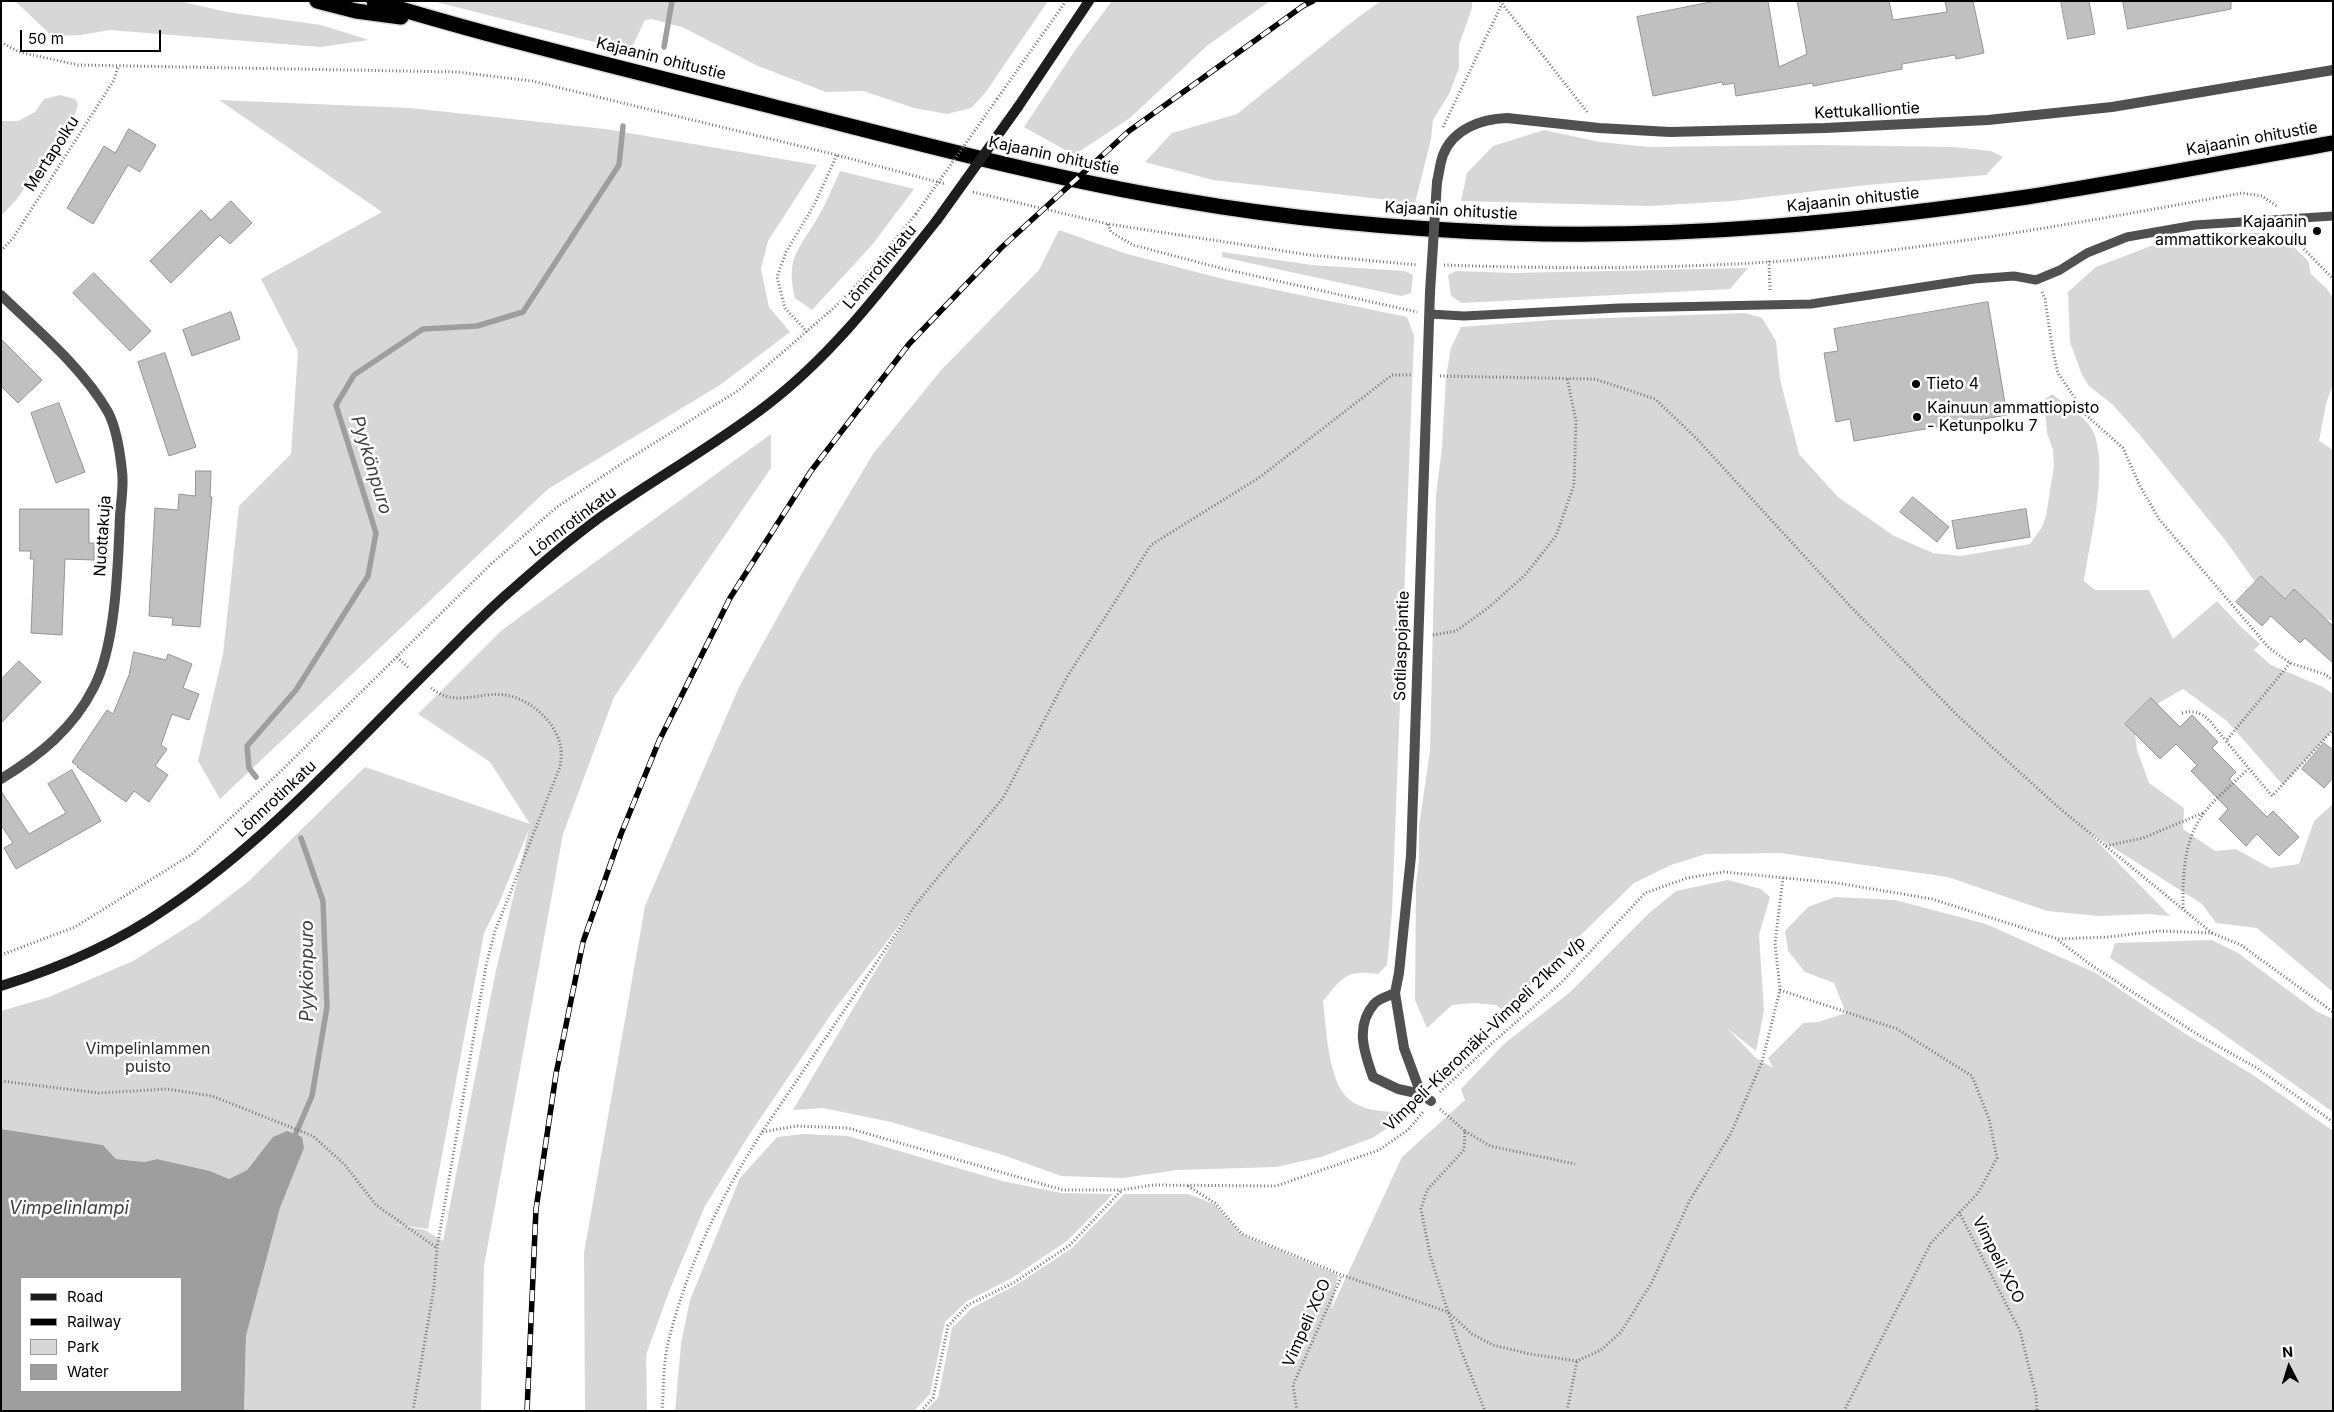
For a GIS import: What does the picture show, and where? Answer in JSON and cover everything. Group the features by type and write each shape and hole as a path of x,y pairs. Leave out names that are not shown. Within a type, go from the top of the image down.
{"highway":[{"path":"317,1 356,11 452,25"},
{"path":"374,1 452,25"},
{"name":"Kajaanin ohitustie","path":"452,25 943,150 1123,190 1248,211 1407,227 1513,233 1692,231 1775,226 1908,213 2031,196 2333,143"}],"street":[{"name":"Lönnrotinkatu","path":"1,986 85,955 166,910 249,846 299,800 523,579 601,517 711,445 769,404 820,358 857,318 937,220 1018,107 1089,1"},
{"name":"Kettukalliontie","path":"1437,182 1443,155 1451,141 1468,126 1493,118 1599,128 1670,132 1825,128 1988,120 2112,107 2333,70"},
{"name":"Sotilaspojantie","path":"1421,1094 1404,1048 1395,993 1400,973 1411,856 1430,292 1437,182"},
{"name":"Nuottakuja","path":"1,295 91,387 108,414 118,442 122,473 120,538 110,636 94,687 71,724 53,743 29,762 1,779"},
{"path":"1395,993 1375,1002 1361,1026 1366,1057 1374,1077 1398,1089 1421,1094 1431,1101"}],"lane":[{"path":"1430,314 1464,316 1619,308 1811,304 1974,279 2014,276 2036,280 2060,270 2087,253 2127,237 2195,225 2333,216"}],"path":[{"path":"1,955 75,927 192,854 287,766 491,564 557,507 624,462 739,390 807,332 865,276 916,214 1066,1"},
{"path":"1439,135 1501,3 1550,63 1599,128"},
{"name":"Mertapolku","path":"1,251 13,238 114,80 118,67"},
{"path":"807,332 785,308 777,277 786,252 814,206 837,155"},
{"path":"1108,224 1111,232 1133,245 1334,294 1430,314"},
{"path":"1768,261 1770,305"},
{"path":"2036,280 2045,299 2058,373 2086,415 2123,448 2140,486 2159,518 2269,648 2290,663 2324,674 2333,680"},
{"path":"662,1411 668,1340 700,1245 733,1177 916,904 1003,798 1067,676 1151,545 1260,477 1392,375 1595,379 1655,399 1696,438 1851,607 1958,716 2058,807 2212,933 2241,945 2333,1012"},
{"path":"1418,636 1456,631 1488,608 1525,575 1556,536 1574,485 1576,421 1566,378"},
{"path":"2226,741 2290,663"},
{"path":"413,1411 434,1287 436,1248 486,966 495,931 560,767 561,745 552,726 536,708 505,695 468,698 450,697 433,690"},
{"path":"2182,713 2193,710 2201,713 2272,796 2333,730"},
{"path":"2184,909 2184,858 2193,832 2204,812 2248,769"},
{"path":"2105,846 2143,838 2204,812"},
{"name":"Vimpeli-Kieromäki-Vimpeli 21km v/p","path":"1121,1190 1153,1185 1276,1186 1379,1150 1408,1130 1431,1101 1491,1044 1561,983 1645,893 1687,878 1724,872 1837,883 1932,900 2058,940"},
{"path":"1342,1275 1448,1312 1472,1334 1493,1345 1530,1354 1577,1361 1601,1350 1621,1332 1652,1282 1690,1200 1732,1133 1762,1062 1780,990 1775,943 1784,878"},
{"path":"2058,940 2159,931 2212,933"},
{"path":"2058,940 2100,971 2200,1036 2257,1068 2333,1122"},
{"name":"Vimpeli XCO","path":"1780,990 1897,1029 1972,1076 1989,1118 1997,1158 1978,1192 1960,1212 2020,1331 2036,1395 2037,1411"},
{"path":"1,1082 99,1093 167,1089 192,1091 212,1096 313,1136 346,1165 376,1205 436,1248"},
{"path":"1431,1101 1465,1131 1490,1146 1575,1164"},
{"path":"762,1132 796,1126 848,1128 1063,1190 1121,1190"},
{"path":"1465,1131 1464,1150 1427,1190 1421,1209 1430,1255 1448,1312 1486,1411"},
{"name":"Vimpeli XCO","path":"1187,1186 1215,1203 1242,1234 1342,1275 1293,1385 1297,1411"},
{"path":"921,1411 933,1398 948,1326 968,1304 1015,1282 1070,1245 1121,1190"},
{"path":"1844,1411 1931,1243 1960,1212"},
{"path":"1567,1411 1577,1361"}],"green space":[{"path":"15,1 179,1 227,12 321,25 369,40 320,47 110,30 81,35 52,36"},
{"path":"432,1 1048,1 985,93 971,108 947,114 914,108 863,91 826,92 758,66 682,27 651,19 645,20 630,51"},
{"path":"1112,1 1270,1 1208,45 1130,118 1074,155 1024,127 1076,49"},
{"path":"1381,1 1472,1 1472,8 1459,45 1459,68 1449,94 1433,120 1431,139 1415,203 1213,180 1145,162 1172,133 1237,114"},
{"path":"60,95 75,99 78,104 75,114 17,199 1,216 1,121 18,121 35,112 44,99"},
{"path":"219,100 410,108 605,129 817,165 768,241 761,269 769,307 790,332 720,385 548,489 220,799 198,761 223,654 239,506 291,454 298,351 261,279 382,212"},
{"path":"1544,130 1600,142 1649,147 1816,145 1953,147 1991,151 2003,157 1986,175 1867,185 1732,201 1649,206 1461,201 1467,173 1493,146"},
{"path":"840,171 914,189 872,245 812,310 795,298 792,284 793,263 800,246 824,206"},
{"path":"1059,230 1124,253 1223,279 1407,317 1414,336 1392,912 1387,965 1378,974 1359,973 1346,977 1335,986 1323,1001 1331,1062 1334,1075 1344,1094 1355,1103 1368,1109 1397,1112 1397,1122 1372,1138 1321,1157 1276,1167 1177,1170 1123,1178 1061,1176 1003,1155 891,1122 823,1108 793,1110 912,909 834,1010 749,1135 705,1206 670,1289 646,1355 647,1411 585,1411 584,1253 645,906 739,687 802,573 873,454 942,369 1039,270"},
{"path":"2225,233 2265,233 2283,236 2308,261 2311,274 2327,289 2333,298 2333,384 2326,404 2319,441 2333,450 2333,621 2324,618 2294,589 2285,599 2261,576 2255,582 2226,541 2139,434 2112,404 2089,386 2082,375 2070,342 2068,292 2096,267 2164,241"},
{"path":"1222,252 1312,265 1404,271 1413,275 1411,293 1401,296 1222,257"},
{"path":"1748,268 1730,289 1462,303 1451,296 1448,275 1456,271 1514,273"},
{"path":"1745,313 1762,318 1776,341 1780,379 1799,454 1838,497 1894,536 1933,553 1961,556 2030,544 2042,527 2046,516 2054,466 2053,450 2047,433 2044,400 2052,394 2087,422 2096,441 2099,459 2099,480 2094,524 2084,581 2095,590 2149,590 2173,639 2217,601 2260,644 2254,650 2271,665 2323,687 2333,694 2333,730 2283,785 2227,721 2183,689 2157,704 2151,698 2125,724 2135,734 2137,750 2149,783 2184,808 2183,829 2215,851 2236,849 2270,868 2299,864 2314,821 2333,804 2333,992 2257,928 2216,923 2202,904 2087,831 2170,916 2148,914 2099,916 2047,911 1948,877 1780,853 1706,854 1671,865 1634,883 1545,970 1506,1013 1496,1005 1474,1003 1452,1005 1427,1028 1415,1000 1416,884 1419,860 1419,826 1430,751 1436,494 1442,448 1446,377 1451,348 1461,327 1552,320"},
{"name":"Vimpelinlammen puisto","path":"771,434 771,468 614,697 563,834 484,1266 481,1411 244,1411 246,1336 280,1208 304,1148 258,1156 247,1170 229,1179 210,1171 157,1159 144,1162 116,1159 103,1145 1,1129 1,1011 49,997 133,961 200,919 249,881 365,767 530,824 490,762 418,714 502,630","holes":["529,829 495,975 443,1241 425,1230 386,1223 428,1229 484,933 500,901"]},
{"path":"1728,880 1761,889 1770,897 1759,935 1764,1011 1756,1051 1728,1029 1756,1058 1773,1068 1768,1058 1803,1023 1818,1022 1846,1013 1834,983 1805,972 1788,951 1785,931 1808,907 1835,897 1895,900 1986,924 2096,973 2184,1033 2253,1075 2333,1131 2333,1411 925,1411 938,1398 952,1328 972,1308 1016,1285 1072,1248 1124,1194 1188,1194 1214,1204 1242,1235 1338,1275 1331,1310 1402,1157 1465,1100 1461,1089 1505,1043 1569,993 1648,914 1676,891"},
{"path":"2212,940 2238,953 2316,1011 2333,1019 2333,1112 2212,1026 2110,958 2115,943"},
{"path":"803,1134 848,1136 1002,1181 1061,1193 1113,1194 1067,1241 1012,1278 967,1301 945,1322 930,1394 914,1411 675,1411 681,1344 690,1300 740,1178 777,1137"}],"water":[{"name":"Vimpelinlampi","path":"1,1129 103,1145 116,1159 144,1162 157,1159 210,1171 229,1179 247,1170 273,1137 287,1131 302,1137 304,1148 280,1208 246,1336 244,1411 1,1411"}],"building":[{"path":"1716,1 1768,1 1779,67 1807,54 1797,1 1889,1 1893,20 1947,12 1945,1 1973,1 1984,53 1956,59 1955,55 1902,64 1902,69 1813,86 1813,83 1736,96 1734,83 1723,85 1722,82 1653,96 1637,17"},
{"path":"2061,1 2089,1 2095,34 2068,39"},
{"path":"2123,1 2231,1 2231,9 2128,29"},
{"path":"129,129 156,145 140,172 128,165 93,224 67,208 104,146 115,153"},
{"path":"231,201 252,223 230,244 220,235 171,283 150,261 201,210 211,220"},
{"path":"94,273 151,331 130,351 73,293"},
{"name":"Tieto 4","path":"1988,302 2007,415 1854,441 1850,419 1836,422 1824,353 1838,351 1834,329"},
{"path":"231,312 240,339 192,356 183,330"},
{"path":"1,339 42,380 18,403 1,386"},
{"path":"165,353 196,447 169,456 138,362"},
{"path":"59,403 85,472 56,483 31,413"},
{"path":"196,471 211,471 210,497 212,497 200,627 172,625 173,618 149,616 155,508 178,510 179,494 195,496"},
{"path":"1913,497 1949,527 1937,542 1900,512"},
{"path":"20,509 89,509 89,543 94,543 94,560 65,559 62,635 31,633 34,559 30,559 31,551 20,551"},
{"path":"2026,509 2030,537 1957,549 1952,521"},
{"path":"2261,576 2285,599 2294,589 2333,626 2333,663 2305,638 2300,643 2271,616 2262,626 2236,602"},
{"path":"134,652 166,660 168,654 192,664 183,688 199,694 189,720 172,714 161,745 167,749 155,766 168,775 149,802 134,791 126,802 72,762 107,710 113,714 129,675"},
{"path":"19,661 41,682 1,723 1,680"},
{"path":"2151,698 2180,727 2192,715 2218,742 2212,748 2236,772 2229,779 2267,817 2273,811 2299,837 2279,856 2257,834 2246,846 2219,819 2228,809 2191,771 2197,765 2176,744 2160,759 2125,724"},
{"path":"2324,743 2333,750 2333,778 2324,788 2302,769"},
{"path":"72,770 101,821 16,869 4,848 13,843 1,825 1,791 29,834 66,813 48,784"}],"waterway":[{"name":"Pyykönpuro","path":"664,47 672,1"},
{"name":"Pyykönpuro","path":"256,777 249,768 247,746 296,690 368,576 376,533 336,405 354,375 423,329 477,326 523,312 619,165 623,126"},
{"name":"Pyykönpuro","path":"296,1133 312,1096 327,1007 323,901 301,838"}],"railway":[{"path":"527,1411 536,1209 556,1074 583,942 621,834 659,741 730,598 811,471 909,344 1001,248 1129,131 1303,6 1313,1"}],"place":[{"name":"Kajaanin ammattikorkeakoulu","path":"2317,231"},
{"name":"Tieto 4","path":"1916,384"},
{"name":"Kainuun ammattiopisto - Ketunpolku 7","path":"1917,417"}]}
